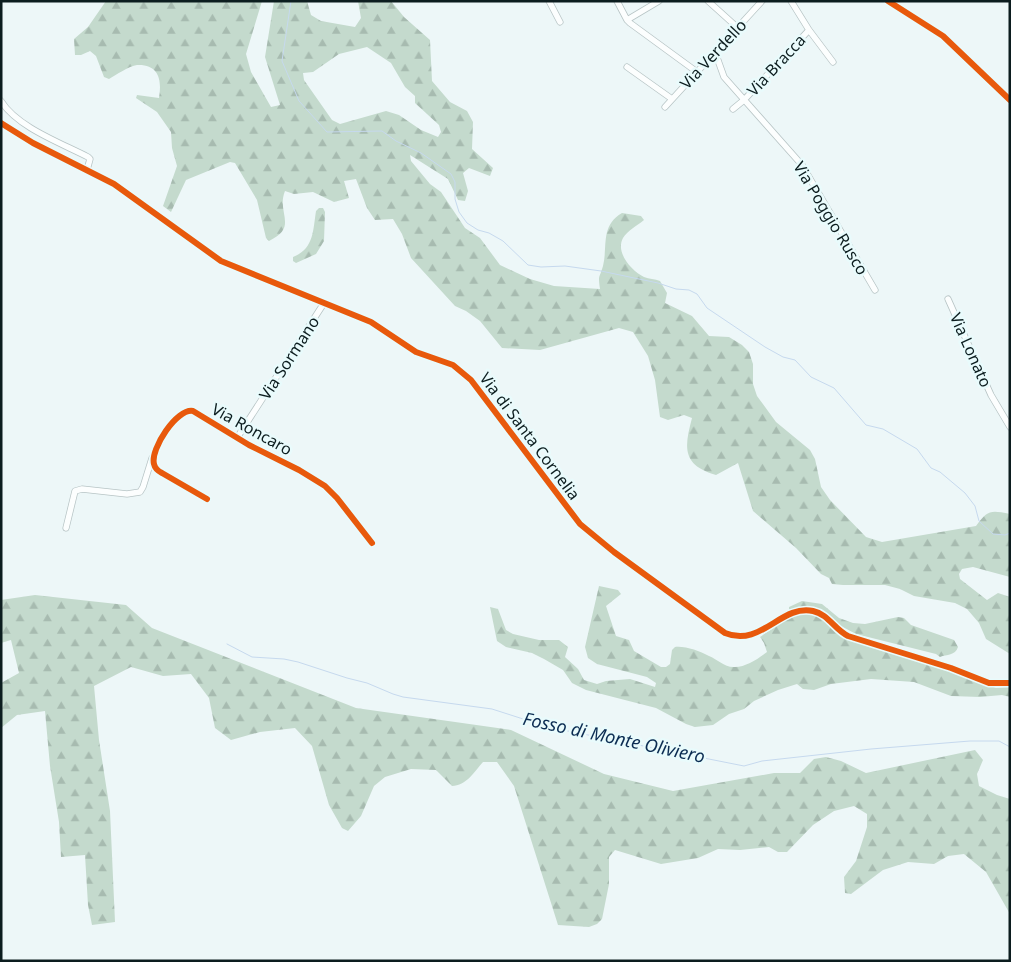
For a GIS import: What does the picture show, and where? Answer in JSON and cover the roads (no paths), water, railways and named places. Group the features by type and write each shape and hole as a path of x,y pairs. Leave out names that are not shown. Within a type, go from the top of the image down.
{"street":[{"path":"549,1 560,22"},
{"path":"617,1 627,20 697,72"},
{"path":"627,20 659,1"},
{"path":"708,1 738,28"},
{"name":"Via Verdello","path":"665,107 762,1"},
{"path":"791,1 809,30 833,62"},
{"path":"888,1 943,36 1010,100"},
{"name":"Via Bracca","path":"733,109 744,100 809,30"},
{"name":"Via Poggio Rusco","path":"715,52 724,77 802,165 875,290"},
{"path":"627,67 672,99"},
{"path":"1,101 6,109 18,120 88,157 90,159 87,170"},
{"name":"Via di Santa Cornelia","path":"1,123 33,143 114,184 221,261 371,322 416,352 448,363 463,372 471,380 568,510 584,528 725,633 737,636 751,635 764,630 793,613 814,611 823,616 838,630 851,637 951,668 989,683 1010,683"},
{"name":"Via Lonato","path":"948,299 992,396 1010,427"},
{"name":"Via Sormano","path":"237,438 324,303"},
{"name":"Via Roncaro","path":"155,452 160,440 180,414 193,411 237,438 299,470 325,486 337,498 372,543"},
{"path":"155,452 154,463 158,470 206,499"},
{"path":"66,528 76,491 82,489 127,494 140,492 155,452"}],"waterway":[{"path":"291,1 282,61 299,101 327,132 382,131 396,141 421,153 451,174 455,182 455,199 459,212 467,223 503,241 528,265 541,267 565,266 601,271 658,283 676,289 689,290 697,294 707,308 765,347 783,357 795,360 811,377 834,388 866,425 883,429 917,449 931,468 940,472 965,493 975,506 979,521 993,534 1005,535 1010,533"},
{"name":"Fosso di Monte Oliviero","path":"227,644 252,657 298,662 367,683 403,697 492,709 548,727 744,766 762,761 871,749 970,741 999,741 1010,747"}]}
